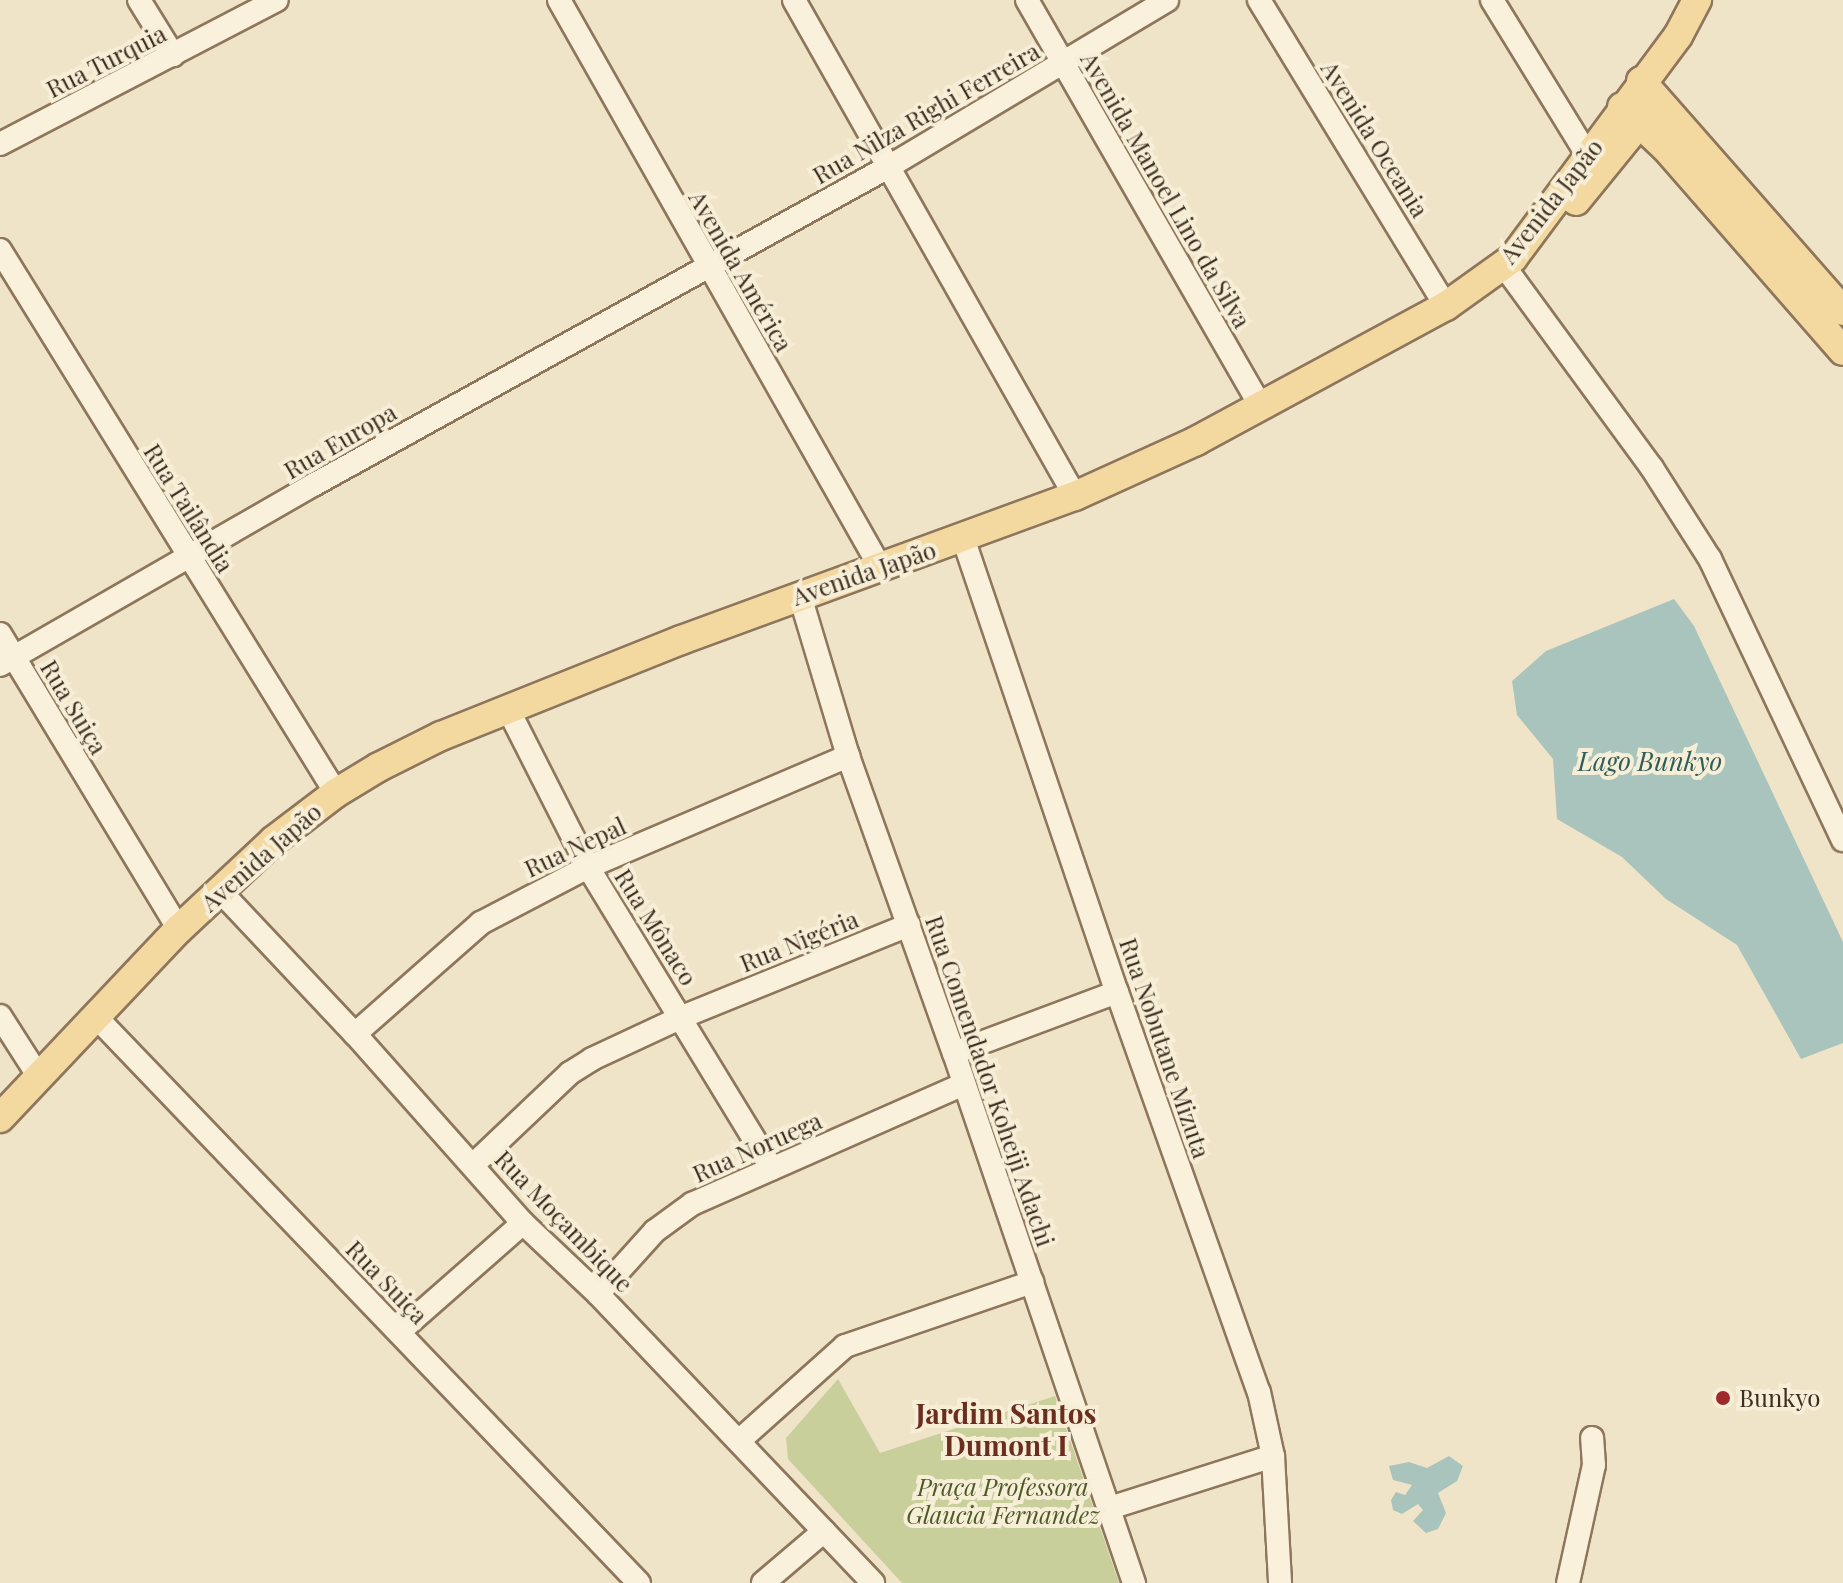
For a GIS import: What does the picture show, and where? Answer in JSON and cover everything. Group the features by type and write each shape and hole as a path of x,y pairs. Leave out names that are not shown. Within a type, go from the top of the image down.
{"main road":[{"path":"1509,262 1557,223 1629,125 1656,84 1697,0"},
{"path":"1656,84 1673,136 1843,351"},
{"name":"Avenida Japão","path":"3,1105 39,1077 179,929 273,841 336,793 421,745 800,596 1075,496 1261,407 1446,306 1509,262 1588,156 1629,125"},
{"path":"1629,125 1639,143 1673,136"},
{"path":"1673,136 1843,311"}],"street":[{"path":"139,0 173,55"},
{"name":"Rua Turquia","path":"0,144 277,0"},
{"name":"Avenida América","path":"559,0 880,567"},
{"path":"794,0 1075,496"},
{"name":"Avenida Manoel Lino da Silva","path":"1027,0 1261,407"},
{"name":"Rua Nilza Righi Ferreira","path":"707,265 890,166 1167,0"},
{"name":"Avenida Oceania","path":"1259,0 1446,306"},
{"path":"1492,0 1588,156"},
{"name":"Rua Tailândia","path":"0,250 336,793"},
{"path":"1509,262 1652,468 1710,559 1843,840"},
{"name":"Rua Europa","path":"7,661 190,559 315,484 707,265"},
{"name":"Rua Nobutane Mizuta","path":"963,538 1117,992 1239,1332 1267,1419 1273,1456 1280,1583"},
{"name":"Rua Comendador Koheiji Adachi","path":"800,596 848,756 954,1053 962,1085 1134,1583"},
{"name":"Rua Suiça","path":"0,634 7,661 179,929"},
{"name":"Rua Mônaco","path":"508,709 588,867 772,1168"},
{"name":"Rua Nepal","path":"355,1034 462,936 588,867 848,756"},
{"name":"Rua Moçambique","path":"221,892 355,1034 523,1223 598,1294 740,1440 873,1583"},
{"name":"Rua Nigéria","path":"473,1165 570,1073 592,1059 682,1017 909,925"},
{"path":"954,1053 1117,992"},
{"path":"0,1016 39,1077"},
{"name":"Rua Suiça","path":"97,1018 639,1583"},
{"name":"Rua Noruega","path":"598,1294 674,1215 772,1168 962,1085"},
{"path":"399,1332 523,1223"},
{"path":"740,1440 845,1346 1032,1282"},
{"path":"1568,1583 1594,1465 1592,1438"},
{"path":"1110,1508 1273,1456"},
{"path":"763,1583 824,1531"}],"green space":[{"name":"Praça Professora Glaucia Fernandez","path":"838,1379 880,1453 1055,1396 1119,1583 902,1583 788,1459 786,1438"}],"water":[{"name":"Lago Bunkyo","path":"1674,599 1694,626 1843,942 1843,1043 1801,1059 1737,945 1666,899 1622,857 1557,819 1553,759 1517,715 1512,681 1546,651"},
{"path":"1449,1456 1463,1466 1457,1481 1438,1493 1446,1513 1438,1529 1426,1533 1413,1521 1423,1510 1418,1504 1402,1514 1393,1510 1391,1500 1396,1492 1405,1495 1412,1485 1393,1480 1389,1466 1409,1462 1427,1468"}],"place":[{"name":"Bunkyo","path":"1723,1398"}],"district":[{"name":"Jardim Santos Dumont I","path":"1006,1429"}]}
